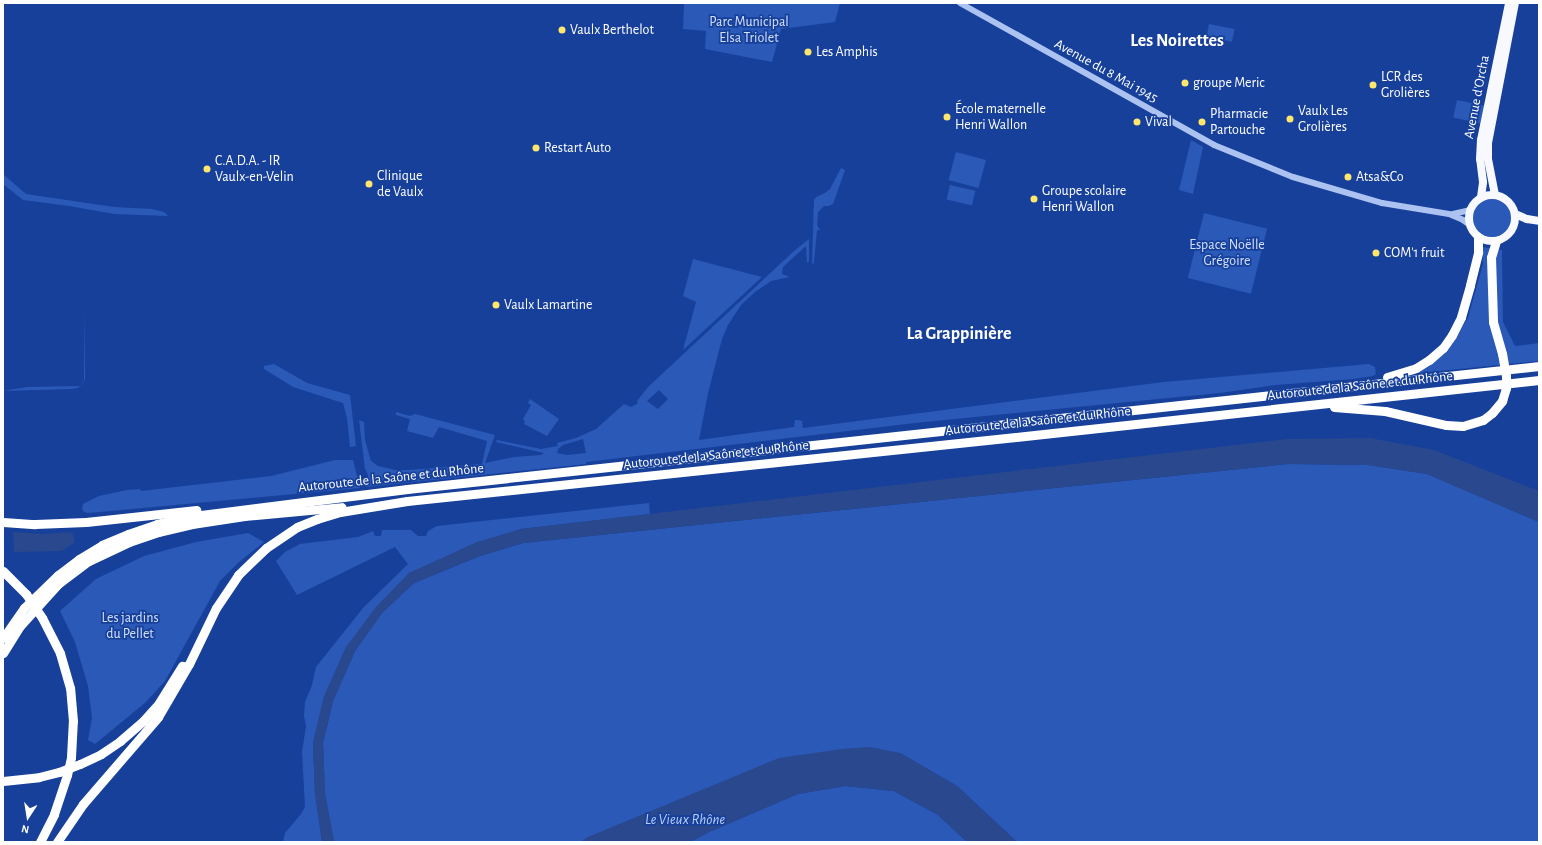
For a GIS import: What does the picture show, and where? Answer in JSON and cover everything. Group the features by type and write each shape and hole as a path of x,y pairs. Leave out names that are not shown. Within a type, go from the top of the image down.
{"highway":[{"path":"1371,384 1384,378 1398,375 1416,368 1429,360 1443,348 1452,335 1461,317 1478,252 1478,237"},
{"path":"1319,404 1385,411 1446,425 1463,426 1483,420 1492,413 1502,401 1506,388 1506,376 1502,354 1493,322 1491,257 1496,241"},
{"name":"Autoroute de la Saône et du Rhône","path":"3,638 24,608 58,575 79,559 102,545 156,524 212,514 407,489 1539,366"},
{"name":"Autoroute de la Saône et du Rhône","path":"176,682 216,608 238,575 252,560 266,548 297,527 340,512 407,501 1539,380"},
{"path":"3,653 20,626 58,584 89,561 129,542 158,532 192,524 244,516 407,501"},
{"path":"3,522 36,524 86,522 198,510 212,514"},
{"path":"3,571 26,594 42,618 60,653 70,688 72,705 72,739 68,769 59,801 40,842"},
{"path":"3,781 39,777 59,772 101,754 132,731 159,703 176,682"},
{"path":"57,842 79,809 158,717 176,682"}],"main road":[{"name":"Avenue d'Orcha","path":"1481,197 1483,182 1480,159 1481,140 1508,3"},
{"name":"Avenue d'Orcha","path":"1495,195 1488,159 1488,143 1515,3"},
{"path":"1514,228 1515,214 1509,202 1495,195 1481,197 1475,202 1470,210 1470,225 1478,237 1488,241 1496,241 1506,237 1514,228 1521,224 1537,221"},
{"path":"1515,214 1537,221"}],"street":[{"name":"Avenue du 8 Mai 1945","path":"960,3 1214,145 1270,169 1344,193 1382,203 1449,214 1457,214 1470,210"},
{"name":"Avenue du 8 Mai 1945","path":"1449,214 1470,225"}],"green space":[{"name":"Parc Municipal Elsa Triolet","path":"684,3 840,3 835,22 781,29 772,62 705,49 706,31 683,29"},
{"path":"1209,24 1235,29 1232,42 1207,37"},
{"path":"1457,100 1485,106 1482,124 1453,118"},
{"path":"1191,140 1203,147 1193,194 1179,190"},
{"path":"956,152 986,160 978,188 948,180"},
{"path":"841,168 845,170 833,204 824,206 818,212 817,225 820,230 817,230 814,262 812,265 814,200 816,197 830,189"},
{"path":"3,174 26,194 114,207 152,209 164,212 168,216 114,214 23,200 3,184"},
{"path":"950,185 975,191 972,205 947,200"},
{"path":"1492,199 1502,202 1508,208 1511,218 1508,228 1502,234 1492,237 1482,234 1476,228 1473,218 1476,208 1482,202"},
{"name":"Espace Noëlle Grégoire","path":"1204,213 1267,229 1251,294 1188,278"},
{"path":"809,239 809,261 807,263 806,246 783,267 782,274 790,277 771,281 755,292 741,305 728,325 722,339 708,393 699,440 794,427 795,420 802,421 803,428 1164,382 1369,364 1375,367 1376,374 1373,376 1353,379 1276,385 1220,393 915,423 586,462 586,464 366,487 368,475 365,469 359,420 364,422 365,440 371,461 378,466 395,470 482,464 487,441 439,427 433,438 407,431 410,419 396,415 396,412 410,416 415,414 495,435 485,463 514,457 541,455 544,453 496,442 497,440 541,449 558,446 557,443 576,438 596,429 624,404 631,407 637,404 637,401 648,387 794,251","holes":["659,390 668,399 658,409 647,401","583,439 586,453 567,455 557,453 558,449 563,445"]},
{"path":"1482,247 1502,250 1503,322 1515,346 1539,343 1539,361 1419,373 1419,370 1453,341 1468,318 1483,264"},
{"path":"693,259 762,277 683,350 696,302 683,296"},
{"path":"85,310 85,379 81,386 84,380"},
{"path":"274,364 307,383 350,395 356,446 350,447 347,418 343,403 293,387 264,369 264,366"},
{"path":"81,386 71,389 3,391 27,387"},
{"path":"530,399 559,419 547,436 524,424 525,421 523,419 531,405 528,403"},
{"path":"335,460 353,460 360,488 87,513 83,511 82,508 83,504 99,496 127,490 140,489 141,491 271,476"},
{"path":"1288,464 1368,465 1427,474 1539,522 1539,842 1017,842 957,786 900,753 588,837 581,842 334,842 325,794 323,743 333,701 355,651 382,613 414,583 480,556 523,543"},
{"path":"649,503 650,514 521,529 409,573 346,647 324,697 313,743 315,793 322,842 283,842 285,833 305,807 302,752 306,726 304,716 305,702 312,685 316,667 363,608 408,564 395,547 297,595 276,561 285,552 300,544 358,537 373,531 375,536 381,536 382,530 411,530 418,536 426,536 428,531 437,526"},
{"name":"Les jardins du Pellet","path":"248,533 264,542 239,562 220,581 165,681 146,702 95,744 88,740 92,718 88,686 75,642 60,611 96,579 144,556 196,542"},
{"path":"845,786 894,791 938,815 967,842 690,842 709,832 798,794"}],"water":[{"path":"1370,438 1434,450 1539,491 1539,522 1427,474 1368,465 1288,464 523,543 480,556 414,583 382,613 355,651 333,701 323,743 325,794 334,842 322,842 315,793 313,743 324,697 346,647 376,607 409,573 477,542 521,529 1287,439"},
{"path":"13,532 43,534 72,532 74,543 62,551 14,552"},
{"name":"Le Vieux Rhône","path":"870,747 900,753 957,786 1017,842 967,842 938,815 894,791 845,786 798,794 709,832 690,842 581,842 588,837 779,758 842,749"}],"place":[{"name":"Vaulx Berthelot","path":"562,30"},
{"name":"Les Amphis","path":"808,52"},
{"name":"groupe Meric","path":"1185,83"},
{"name":"LCR des Grolières","path":"1373,85"},
{"name":"École maternelle Henri Wallon","path":"947,117"},
{"name":"Vaulx Les Grolières","path":"1290,119"},
{"name":"Vival","path":"1137,122"},
{"name":"Pharmacie Partouche","path":"1202,122"},
{"name":"Restart Auto","path":"536,148"},
{"name":"C.A.D.A. - IR Vaulx-en-Velin","path":"207,169"},
{"name":"Atsa&Co","path":"1348,177"},
{"name":"Clinique de Vaulx","path":"369,184"},
{"name":"Groupe scolaire Henri Wallon","path":"1034,199"},
{"name":"COM'1 fruit","path":"1376,253"},
{"name":"Vaulx Lamartine","path":"496,305"}],"district":[{"name":"Les Noirettes","path":"1177,41"},
{"name":"La Grappinière","path":"959,334"}]}
